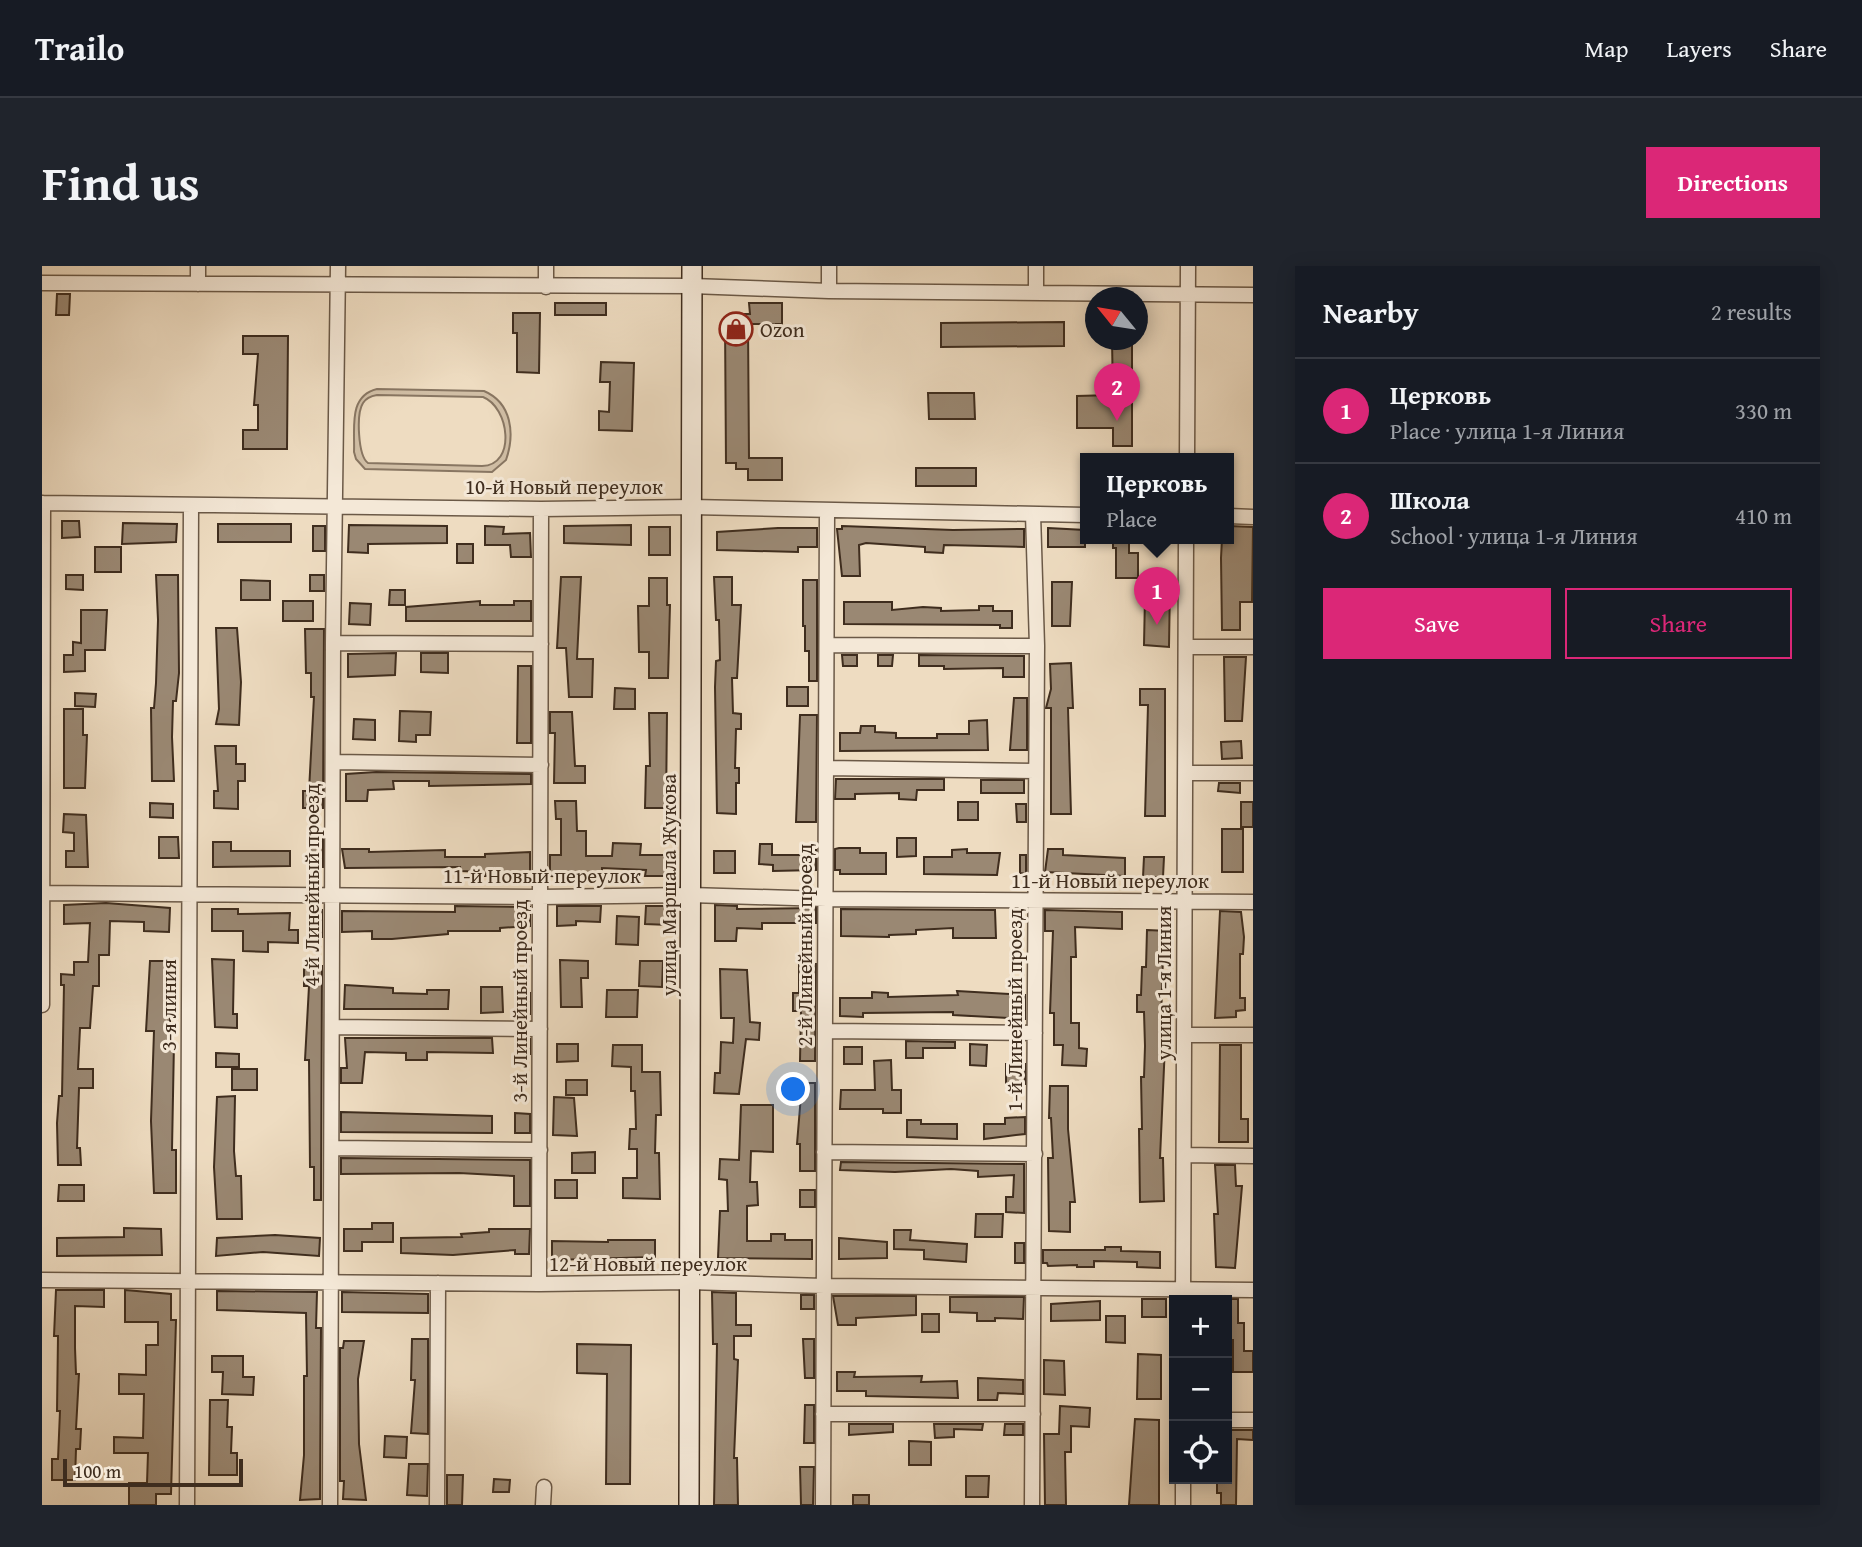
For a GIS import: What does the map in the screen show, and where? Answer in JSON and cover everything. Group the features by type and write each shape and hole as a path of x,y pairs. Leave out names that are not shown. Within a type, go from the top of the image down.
{"main road":[{"name":"улица Маршала Жукова","path":"688,1505 692,276"}],"street":[{"path":"47,266 44,283 546,287 692,276 829,290 1253,295"},
{"path":"198,266 198,284"},
{"name":"4-й Линейный проезд","path":"330,1505 333,643 338,266"},
{"path":"546,266 546,287"},
{"path":"829,266 829,290"},
{"path":"1036,266 1036,293"},
{"path":"1186,453 1188,266"},
{"path":"42,1005 43,503"},
{"name":"10-й Новый переулок","path":"43,503 541,509 691,507 827,512 1080,515"},
{"name":"3-я линия","path":"187,1505 191,505"},
{"name":"3-й Линейный проезд","path":"540,1284 541,509"},
{"name":"2-й Линейный проезд","path":"823,1505 827,512"},
{"name":"1-й Линейный проезд","path":"1032,1505 1037,646 1033,514"},
{"path":"1234,516 1253,517"},
{"name":"улица 1-я Линия","path":"1183,1295 1186,544"},
{"path":"333,643 541,644"},
{"path":"827,645 1037,646"},
{"path":"1186,647 1253,647"},
{"path":"333,762 541,765"},
{"path":"826,768 1035,771"},
{"path":"1185,773 1253,773"},
{"name":"11-й Новый переулок","path":"42,893 540,897 690,895 826,899 1253,902"},
{"path":"332,1027 540,1029"},
{"path":"825,1031 1035,1033"},
{"path":"1184,1035 1253,1035"},
{"path":"332,1148 540,1150"},
{"path":"824,1152 1035,1154"},
{"path":"1184,1156 1253,1156"},
{"name":"12-й Новый переулок","path":"42,1280 540,1284 689,1282 1033,1288 1183,1295 1253,1290"},
{"path":"437,1505 438,1283"},
{"path":"823,1414 1033,1414"},
{"path":"1232,1420 1253,1420"},
{"path":"1183,1484 1183,1505"},
{"path":"543,1505 544,1487"}],"shaded area":[{"path":"377,389 484,391 501,403 509,420 510,440 506,460 492,472 365,469 356,459 354,452 354,423 357,406 361,398","holes":["377,395 483,397 499,412 505,435 501,456 493,463 482,466 368,463 365,459 360,444 359,416 363,403 369,398"]}],"building":[{"path":"57,294 70,294 69,315 56,315"},
{"path":"555,303 606,303 606,315 555,315"},
{"path":"749,303 782,303 782,324 748,324 749,458 782,458 782,480 748,480 748,469 736,469 736,463 726,463 725,321 736,321 736,314 750,314"},
{"path":"513,313 540,313 539,373 517,372 517,333 513,333"},
{"path":"1064,322 1064,346 941,347 941,323"},
{"path":"243,336 288,336 287,449 243,449 243,430 258,430 258,405 254,405 258,354 243,354"},
{"path":"1112,350 1132,350 1132,446 1113,446 1113,428 1077,428 1077,396 1113,395"},
{"path":"601,362 634,363 632,431 599,430 599,411 609,412 610,382 600,382"},
{"path":"928,393 974,393 975,419 929,419"},
{"path":"916,468 976,468 976,486 916,486"},
{"path":"62,521 79,521 80,537 62,538"},
{"path":"123,523 177,524 176,542 122,544"},
{"path":"218,524 291,524 291,542 218,542"},
{"path":"349,525 447,526 447,543 368,544 368,553 348,552"},
{"path":"631,525 631,545 564,543 564,526"},
{"path":"313,526 325,526 325,551 313,551"},
{"path":"485,526 504,527 503,534 530,533 531,557 511,557 510,545 485,545"},
{"path":"842,526 953,530 1024,529 1024,547 944,545 943,553 925,552 925,547 866,543 859,545 860,576 842,576 837,529 842,529"},
{"path":"1234,526 1253,527 1252,602 1240,602 1240,630 1222,630 1222,544 1234,544"},
{"path":"649,527 670,527 670,555 649,555"},
{"path":"817,528 817,547 798,547 798,552 717,550 717,532"},
{"path":"1048,528 1080,530 1080,544 1085,544 1085,547 1048,547"},
{"path":"457,544 473,544 473,563 457,563"},
{"path":"1113,544 1129,544 1129,553 1138,553 1138,578 1116,578 1116,548 1113,548"},
{"path":"95,547 121,547 121,572 95,572"},
{"path":"66,575 83,575 83,590 66,589"},
{"path":"156,575 178,575 179,673 176,701 173,701 174,781 152,781 151,708 154,708 156,683 158,620"},
{"path":"310,575 324,575 324,591 310,591"},
{"path":"561,577 581,577 577,659 593,659 592,697 569,697 566,648 557,648"},
{"path":"714,577 732,577 732,605 741,605 737,678 732,678 733,713 741,714 741,729 736,729 735,768 739,768 739,783 736,783 736,814 717,813 715,687 716,661 720,660"},
{"path":"649,578 667,578 667,605 670,605 668,678 649,678 649,652 639,652 638,606 649,606"},
{"path":"241,580 270,581 270,600 241,600"},
{"path":"803,580 817,580 817,681 809,681 809,651 805,651 803,626"},
{"path":"1052,582 1072,582 1070,626 1052,626"},
{"path":"1141,584 1170,584 1169,647 1144,645 1145,597 1141,596"},
{"path":"390,590 405,590 405,605 389,605"},
{"path":"283,601 313,601 313,621 283,621"},
{"path":"480,601 480,605 514,605 514,601 531,601 531,621 406,621 406,607"},
{"path":"844,602 892,602 892,610 923,607 941,608 941,611 979,610 979,606 993,606 993,611 1012,611 1012,628 1000,628 1000,625 844,624"},
{"path":"350,603 371,604 370,625 349,624"},
{"path":"81,610 107,610 105,650 85,650 85,671 64,672 64,655 73,655 73,642 81,643"},
{"path":"216,628 237,628 241,682 239,725 216,724 219,709"},
{"path":"305,629 324,629 323,808 303,808 303,791 309,791 314,697 311,697 311,673 306,673"},
{"path":"396,653 395,675 348,677 348,654"},
{"path":"421,653 448,653 448,673 421,672"},
{"path":"842,655 857,655 857,666 843,666"},
{"path":"878,655 893,655 892,666 878,666"},
{"path":"919,655 1024,656 1024,677 1003,677 1003,668 944,669 944,666 919,666"},
{"path":"1224,657 1246,657 1242,721 1225,721"},
{"path":"1071,663 1073,708 1068,708 1071,814 1051,814 1051,708 1046,708 1051,689 1050,664"},
{"path":"518,666 531,666 531,743 517,743"},
{"path":"787,687 808,687 808,706 787,706"},
{"path":"615,688 635,689 635,709 614,709"},
{"path":"1140,689 1165,689 1165,816 1145,816 1148,705 1140,705"},
{"path":"75,693 96,694 95,707 75,706"},
{"path":"1014,698 1027,698 1027,750 1010,750"},
{"path":"64,709 83,709 83,735 87,735 85,788 64,788"},
{"path":"400,711 431,712 430,735 416,735 416,742 399,741"},
{"path":"550,712 572,712 575,766 585,766 585,783 554,783 555,733 550,733"},
{"path":"649,713 667,713 666,808 645,808 646,766 650,766"},
{"path":"800,715 817,715 816,822 796,822"},
{"path":"354,719 375,720 375,740 353,739"},
{"path":"987,720 988,750 840,751 840,733 860,733 861,726 875,726 875,732 896,733 896,738 937,738 937,734 969,734 969,721"},
{"path":"1241,741 1242,758 1222,759 1221,742"},
{"path":"215,746 236,746 236,764 245,764 245,781 238,781 238,809 214,808 214,791 218,791"},
{"path":"346,774 531,774 531,784 429,786 429,781 393,781 394,789 368,790 367,801 346,801"},
{"path":"836,779 944,779 944,790 917,790 916,800 899,799 899,793 855,794 855,799 835,799"},
{"path":"981,780 1024,780 1024,793 981,793"},
{"path":"1219,783 1240,783 1240,793 1218,791"},
{"path":"555,801 576,801 577,831 586,831 586,856 612,856 613,843 641,844 640,855 665,855 665,876 645,876 646,870 602,868 602,878 550,876 550,855 561,855 561,819 556,819"},
{"path":"958,802 978,802 978,820 958,820"},
{"path":"1241,802 1253,802 1253,827 1241,827"},
{"path":"150,803 173,804 173,818 150,817"},
{"path":"1016,804 1026,804 1026,822 1017,822"},
{"path":"64,814 86,815 88,867 66,867 66,851 74,851 74,833 63,832"},
{"path":"1222,829 1243,829 1243,872 1222,872"},
{"path":"159,837 178,837 179,858 159,858"},
{"path":"311,837 323,837 323,867 311,867"},
{"path":"897,838 916,838 916,856 897,857"},
{"path":"213,842 231,842 231,851 290,851 290,866 213,867"},
{"path":"760,844 772,844 772,855 807,855 807,850 816,850 816,870 773,871 773,865 759,864"},
{"path":"860,848 860,853 886,853 886,874 840,874 840,870 835,870 835,849"},
{"path":"342,849 369,849 369,852 445,850 445,857 485,857 485,854 530,852 530,876 485,876 485,872 460,871 460,867 345,868"},
{"path":"967,849 967,853 1000,853 997,875 924,874 924,857 952,857 952,850"},
{"path":"1048,849 1063,849 1063,855 1125,858 1125,876 1045,872"},
{"path":"714,851 735,851 735,873 714,873"},
{"path":"1020,855 1026,855 1026,874 1020,873"},
{"path":"1144,857 1164,857 1163,877 1143,877"},
{"path":"106,903 170,908 169,932 144,931 144,922 110,921 109,955 99,955 99,986 93,986 90,1028 80,1028 78,1069 93,1069 93,1088 79,1088 77,1148 80,1148 81,1165 58,1165 57,1123 59,1096 62,1096 64,985 61,985 61,974 74,975 74,962 88,962 90,923 64,924 64,905"},
{"path":"715,905 737,906 737,909 816,908 816,923 762,923 762,929 737,928 736,941 715,941"},
{"path":"455,906 530,907 530,926 500,928 500,931 448,931 448,934 392,939 372,939 372,931 342,932 342,911 455,912"},
{"path":"557,906 601,906 600,922 576,921 576,925 557,926"},
{"path":"646,906 669,906 669,925 645,924"},
{"path":"212,909 238,909 238,914 290,913 289,930 298,930 298,943 268,942 268,952 243,951 243,931 212,931"},
{"path":"841,909 995,910 996,938 953,938 953,928 916,930 916,934 889,937 841,936"},
{"path":"312,910 322,910 322,937 312,937"},
{"path":"1045,910 1122,912 1122,929 1075,927 1076,957 1071,957 1071,1023 1079,1023 1079,1048 1087,1049 1086,1066 1062,1065 1063,1045 1054,1045 1054,1013 1050,1013 1053,931 1045,931"},
{"path":"1220,911 1241,912 1244,937 1243,954 1240,954 1240,998 1245,998 1245,1010 1236,1011 1236,1017 1215,1018"},
{"path":"617,916 639,917 638,945 616,944"},
{"path":"1147,930 1168,931 1167,955 1163,955 1161,1022 1166,1022 1160,1158 1163,1158 1164,1201 1140,1202 1139,1129 1142,1129 1141,1077 1144,1077 1145,1046 1144,1012 1137,1012 1137,995 1141,995 1142,967 1146,967"},
{"path":"212,959 234,960 233,1014 237,1014 237,1028 215,1027"},
{"path":"560,960 588,961 588,978 581,978 582,1007 561,1007"},
{"path":"150,961 175,961 176,1005 170,1004 170,1042 174,1042 172,1150 176,1150 176,1193 154,1193 151,1121 154,1031 146,1031"},
{"path":"640,961 663,961 662,987 639,986"},
{"path":"799,964 816,964 815,1061 800,1061 801,1011 793,1011 793,993 799,993"},
{"path":"304,966 322,966 321,1200 314,1200 314,1167 310,1167 309,1060 305,1060 309,986 304,986"},
{"path":"720,969 747,970 750,1022 760,1023 759,1040 746,1039 739,1094 714,1093 715,1073 720,1073 721,1042 733,1043 734,1018 721,1018"},
{"path":"345,985 393,988 393,993 427,994 427,990 449,990 448,1009 344,1009"},
{"path":"481,987 502,987 503,1012 481,1013"},
{"path":"607,990 638,990 637,1017 606,1017"},
{"path":"957,991 1025,995 1025,1019 953,1015 953,1012 863,1013 863,1017 840,1016 840,998 872,998 872,992 888,993 888,997 958,995"},
{"path":"521,993 530,993 530,1014 521,1014"},
{"path":"345,1038 492,1038 493,1053 427,1052 427,1060 406,1060 406,1053 365,1052 362,1083 341,1083 341,1068 347,1068"},
{"path":"530,1039 530,1054 519,1054 518,1040"},
{"path":"906,1041 955,1042 955,1048 923,1048 923,1058 906,1058"},
{"path":"557,1044 578,1044 578,1061 557,1062"},
{"path":"970,1044 987,1045 986,1066 970,1065"},
{"path":"613,1045 642,1045 642,1072 660,1072 661,1115 656,1115 655,1153 659,1153 660,1199 623,1198 623,1178 637,1178 637,1149 629,1149 630,1129 636,1129 635,1091 631,1091 631,1067 612,1066"},
{"path":"1220,1045 1241,1045 1241,1119 1248,1119 1248,1142 1219,1142"},
{"path":"844,1047 862,1047 862,1064 844,1064"},
{"path":"216,1053 239,1054 239,1067 216,1067"},
{"path":"891,1060 892,1090 901,1090 901,1113 883,1113 883,1109 840,1109 841,1090 875,1090 874,1061"},
{"path":"1006,1064 1025,1064 1025,1084 1006,1083"},
{"path":"232,1069 257,1069 257,1090 232,1090"},
{"path":"566,1080 587,1080 587,1095 566,1095"},
{"path":"802,1083 815,1083 815,1171 800,1171 800,1144 797,1144"},
{"path":"1050,1086 1068,1086 1068,1129 1075,1202 1070,1202 1070,1232 1049,1231 1048,1158 1053,1158 1049,1118"},
{"path":"235,1096 234,1151 236,1176 241,1176 242,1219 217,1219 214,1167 217,1097"},
{"path":"554,1097 574,1098 577,1136 553,1135"},
{"path":"741,1105 773,1105 773,1152 751,1151 750,1182 757,1182 758,1205 747,1206 747,1241 771,1241 771,1234 785,1234 785,1240 812,1240 812,1259 718,1258 720,1211 728,1211 727,1180 719,1179 720,1159 739,1160"},
{"path":"341,1112 492,1116 492,1133 341,1132"},
{"path":"515,1113 530,1114 530,1133 515,1133"},
{"path":"1025,1117 1025,1134 984,1139 984,1124 1005,1124 1005,1118"},
{"path":"907,1120 921,1120 921,1124 957,1124 957,1139 907,1137"},
{"path":"595,1152 595,1173 572,1173 572,1153"},
{"path":"341,1158 530,1160 530,1206 514,1206 514,1176 459,1173 341,1174"},
{"path":"841,1162 1024,1164 1024,1213 1006,1212 1006,1197 1013,1197 1014,1175 978,1177 978,1171 951,1169 895,1172 840,1170"},
{"path":"1215,1165 1235,1165 1236,1186 1242,1186 1235,1268 1216,1267 1214,1214 1218,1214"},
{"path":"555,1180 577,1180 577,1198 555,1198"},
{"path":"59,1185 84,1185 84,1201 58,1201"},
{"path":"800,1190 815,1190 815,1207 800,1207"},
{"path":"976,1214 1003,1214 1002,1237 975,1237"},
{"path":"372,1223 393,1223 393,1242 362,1242 362,1251 344,1251 344,1229 372,1229"},
{"path":"124,1228 161,1229 162,1255 57,1256 57,1238 124,1237"},
{"path":"489,1229 530,1229 529,1254 515,1254 515,1250 453,1255 401,1253 401,1238 462,1237 461,1234 489,1232"},
{"path":"894,1230 911,1230 910,1240 967,1244 966,1262 924,1259 924,1250 894,1249"},
{"path":"275,1235 320,1238 319,1256 263,1252 216,1256 217,1238"},
{"path":"839,1238 887,1242 887,1258 839,1259"},
{"path":"655,1240 655,1257 552,1260 552,1241"},
{"path":"1015,1243 1024,1243 1024,1263 1015,1263"},
{"path":"1105,1247 1121,1247 1121,1251 1160,1252 1160,1268 1137,1267 1137,1262 1094,1261 1094,1267 1048,1266 1043,1263 1043,1250 1105,1250"},
{"path":"56,1290 104,1290 104,1307 75,1306 76,1374 79,1374 76,1429 81,1429 80,1449 76,1449 75,1480 52,1480 52,1459 58,1459 60,1411 57,1411 58,1336 54,1336"},
{"path":"125,1290 171,1294 171,1320 176,1320 171,1494 156,1494 156,1505 129,1505 129,1483 147,1483 148,1453 114,1453 114,1437 143,1438 144,1394 119,1394 119,1374 146,1375 146,1345 158,1345 158,1322 125,1322"},
{"path":"217,1291 317,1292 316,1328 321,1328 320,1499 300,1500 304,1455 304,1376 307,1376 306,1313 217,1310"},
{"path":"342,1292 428,1294 428,1313 342,1312"},
{"path":"712,1292 736,1293 736,1325 751,1325 751,1336 734,1336 734,1359 738,1360 734,1458 737,1458 738,1505 714,1505 717,1344 713,1344"},
{"path":"801,1295 814,1295 814,1309 801,1309"},
{"path":"833,1296 916,1296 916,1315 856,1318 856,1325 838,1325"},
{"path":"950,1297 1024,1297 1023,1319 995,1318 995,1321 977,1321 977,1313 950,1312"},
{"path":"1142,1299 1166,1299 1166,1317 1142,1317"},
{"path":"1232,1299 1238,1299 1238,1323 1244,1323 1244,1351 1253,1351 1253,1372 1233,1372"},
{"path":"1100,1301 1100,1320 1051,1321 1051,1304"},
{"path":"922,1314 939,1314 939,1332 922,1332"},
{"path":"1106,1316 1125,1316 1125,1343 1106,1342"},
{"path":"412,1339 428,1339 428,1434 411,1433 415,1380 411,1380"},
{"path":"803,1339 814,1339 814,1378 805,1378"},
{"path":"344,1341 364,1341 358,1379 359,1444 366,1500 343,1499 344,1481 340,1481 340,1348 343,1348"},
{"path":"577,1344 631,1345 630,1484 606,1484 607,1374 577,1373"},
{"path":"1138,1354 1161,1355 1161,1399 1137,1399"},
{"path":"212,1356 243,1356 243,1377 254,1377 253,1395 222,1394 223,1372 212,1372"},
{"path":"1044,1360 1064,1361 1065,1395 1044,1394"},
{"path":"837,1372 855,1372 854,1377 922,1376 921,1382 957,1381 958,1398 866,1396 866,1391 837,1391"},
{"path":"978,1378 1023,1380 1023,1394 998,1393 997,1400 978,1400"},
{"path":"210,1400 228,1400 227,1427 232,1427 231,1453 237,1453 237,1475 209,1475"},
{"path":"805,1405 814,1405 814,1443 804,1443"},
{"path":"1060,1406 1090,1408 1089,1427 1071,1426 1071,1452 1065,1452 1066,1505 1045,1505 1044,1434 1059,1434"},
{"path":"1135,1419 1159,1420 1159,1505 1129,1505"},
{"path":"849,1424 893,1424 893,1432 849,1435"},
{"path":"934,1424 983,1424 982,1430 954,1429 954,1437 935,1438"},
{"path":"1005,1424 1023,1424 1023,1435 1004,1435"},
{"path":"1232,1430 1253,1430 1253,1440 1237,1439 1236,1505 1221,1505 1221,1493 1217,1493 1217,1484 1232,1484"},
{"path":"385,1436 407,1437 406,1458 384,1457"},
{"path":"909,1441 931,1442 931,1465 909,1465"},
{"path":"409,1464 428,1464 427,1496 407,1495"},
{"path":"800,1467 814,1467 813,1505 801,1505"},
{"path":"447,1475 463,1475 462,1505 447,1505"},
{"path":"966,1476 989,1476 988,1497 966,1497"},
{"path":"494,1479 510,1480 509,1492 493,1492"},
{"path":"853,1495 869,1495 869,1505 853,1505"}],"place":[{"name":"Ozon","path":"736,329"},
{"name":"Школа","path":"1117,421"},
{"name":"Церковь","path":"1157,625"}]}
